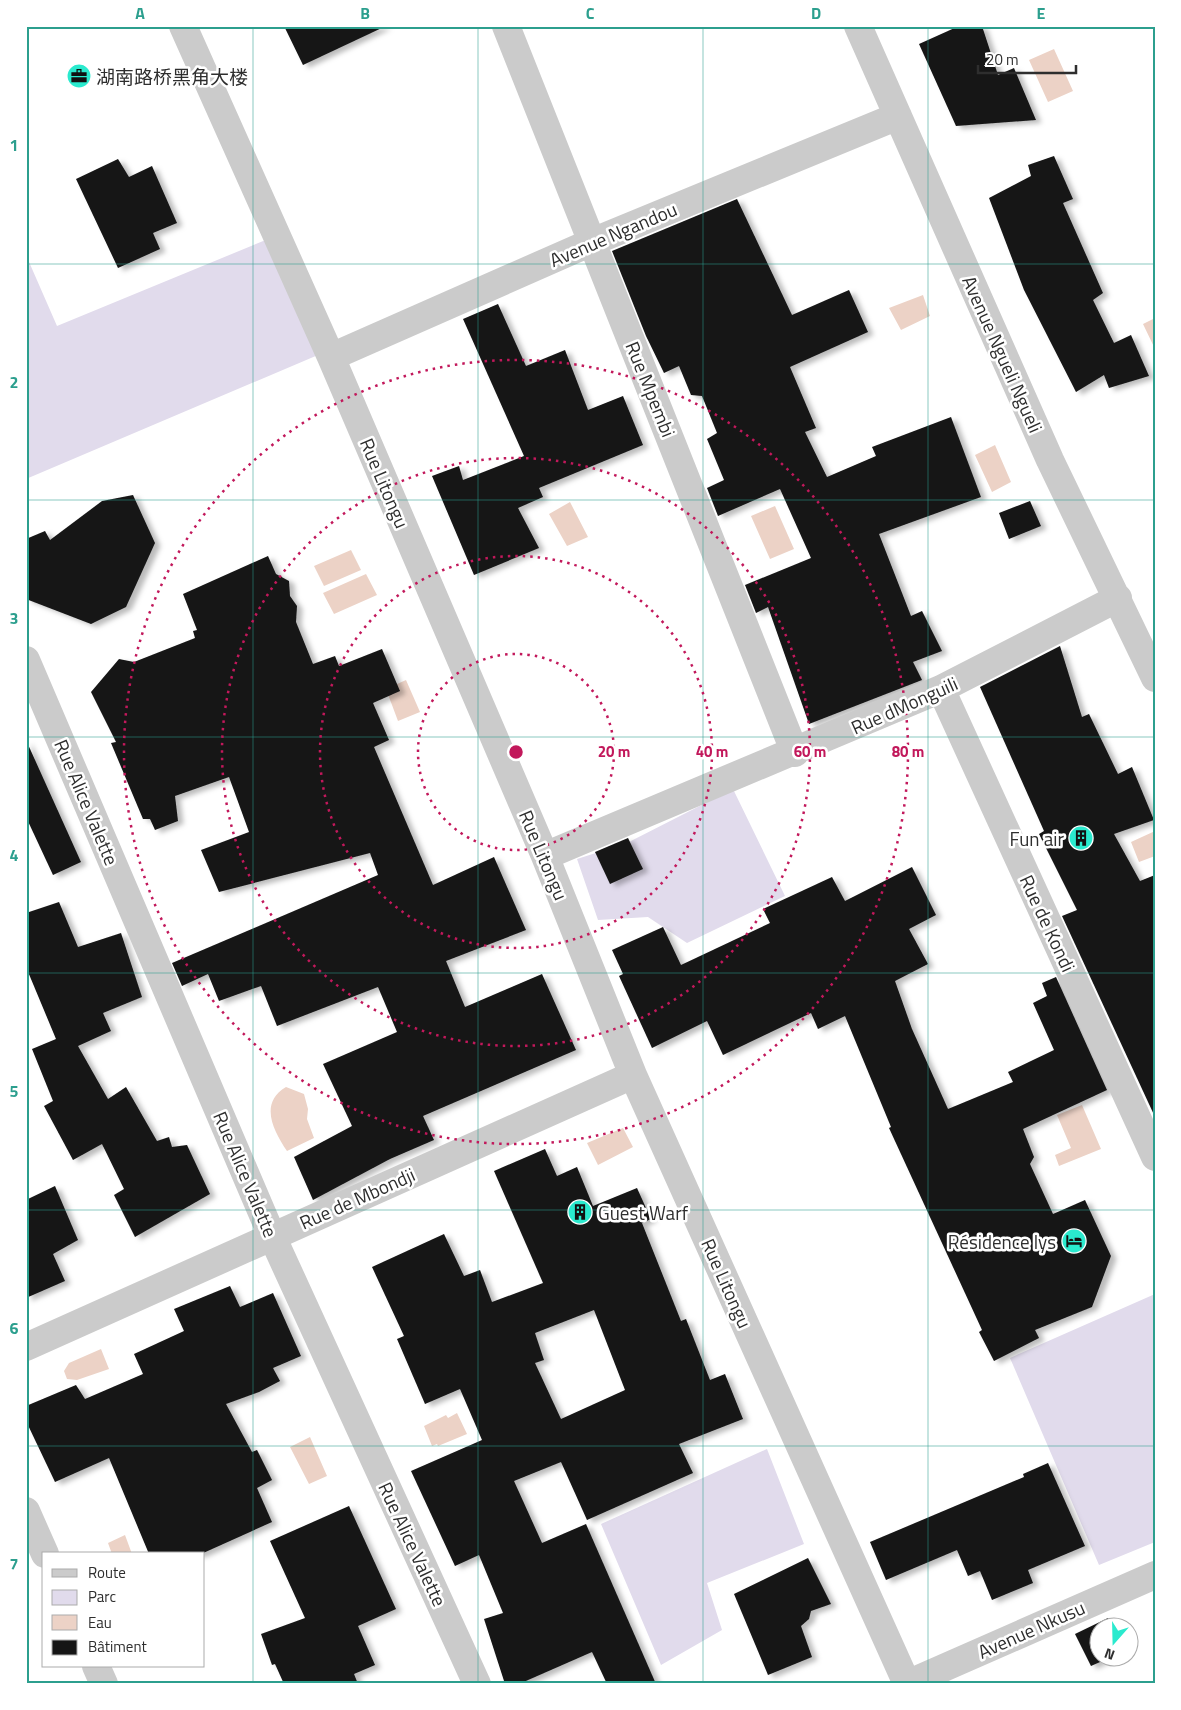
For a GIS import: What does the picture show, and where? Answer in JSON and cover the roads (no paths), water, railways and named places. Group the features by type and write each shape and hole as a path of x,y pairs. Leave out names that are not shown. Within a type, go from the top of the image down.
{"street":[{"name":"Rue Litongu","path":"183,26 331,357 545,856 633,1075 907,1684"},
{"name":"Rue Mpembi","path":"506,26 795,753"},
{"name":"Avenue Ngueli Ngueli","path":"858,26 1050,460 1155,678"},
{"name":"Avenue Ngandou","path":"331,357 592,242 898,116"},
{"name":"Rue dMonguili","path":"545,856 795,753 941,689 1118,598"},
{"name":"Rue Alice Valette","path":"26,660 272,1236 477,1684"},
{"name":"Rue de Kondi","path":"941,689 1155,1157"},
{"name":"Rue de Mbondji","path":"26,1347 633,1075"},
{"path":"26,1511 45,1552"},
{"name":"Avenue Nkusu","path":"907,1684 1155,1575"},
{"path":"97,1668 104,1684"}],"water":[{"path":"1054,49 1073,91 1048,102 1029,60"},
{"path":"923,295 930,316 901,330 889,308"},
{"path":"1155,318 1155,349 1143,324"},
{"path":"995,445 1011,482 992,492 975,455"},
{"path":"570,502 588,537 567,546 549,514"},
{"path":"775,506 794,549 770,559 751,516"},
{"path":"351,550 361,570 324,586 314,566"},
{"path":"366,574 377,595 334,614 323,593"},
{"path":"406,680 420,712 398,721 386,689"},
{"path":"1155,831 1155,856 1139,862 1131,842"},
{"path":"286,1087 304,1094 308,1109 307,1119 314,1138 287,1151 273,1126 271,1117 273,1101 278,1093"},
{"path":"1082,1105 1101,1149 1059,1166 1055,1155 1071,1148 1057,1115"},
{"path":"623,1128 633,1147 598,1165 587,1143"},
{"path":"101,1349 109,1369 77,1380 67,1379 64,1371 69,1363"},
{"path":"457,1413 467,1434 438,1446 437,1444 432,1446 424,1426 446,1415 448,1418"},
{"path":"310,1437 327,1476 309,1484 290,1447"},
{"path":"125,1535 131,1552 111,1552 108,1543"}],"place":[{"name":"湖南路桥黑角大楼","path":"79,76"},
{"name":"Fun air","path":"1081,838"},
{"name":"Guest Warf","path":"580,1212"},
{"name":"Résidence lys","path":"1074,1241"}]}
